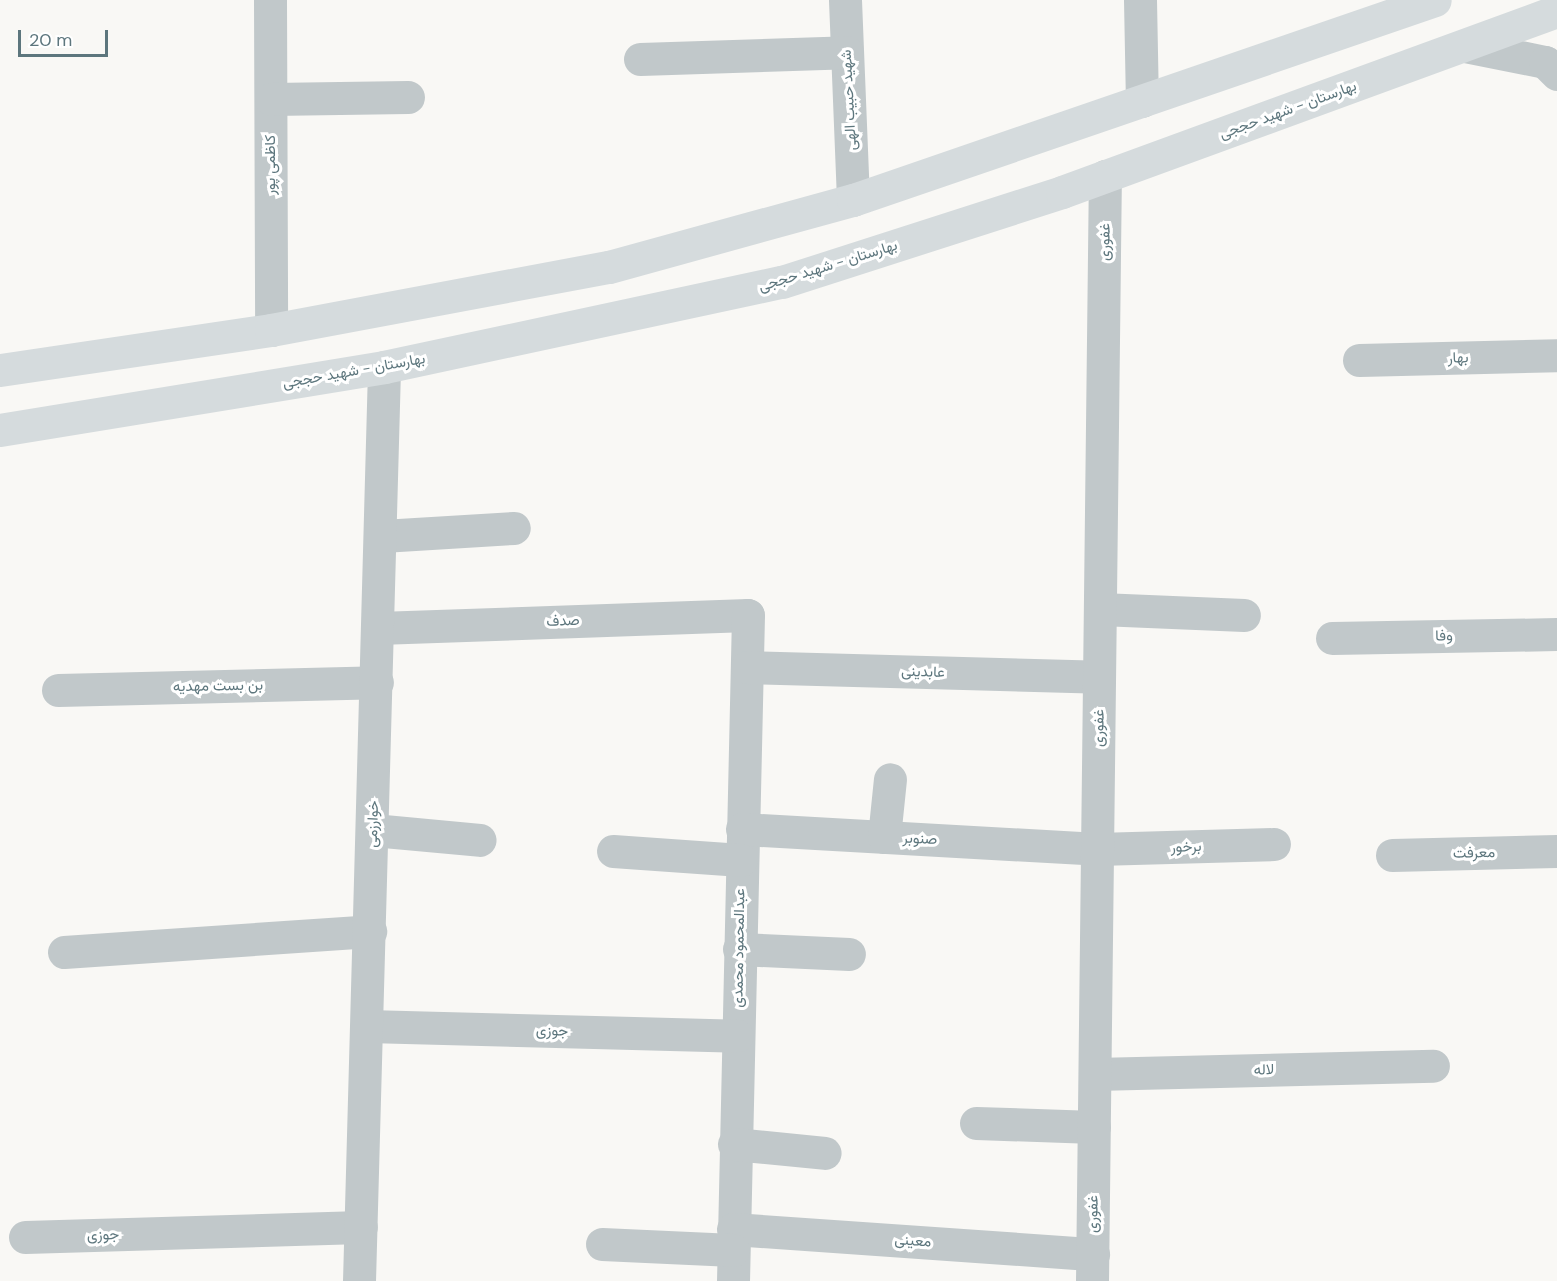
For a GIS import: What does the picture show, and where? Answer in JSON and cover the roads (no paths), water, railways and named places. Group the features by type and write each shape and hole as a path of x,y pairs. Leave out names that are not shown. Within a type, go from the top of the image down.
{"main road":[{"path":"0,370 271,330 609,267 853,200 1436,0"},
{"name":"بهارستان - شهید حججی","path":"0,430 384,367 782,282 1105,176 1557,11"}],"street":[{"name":"کاظمی پور","path":"270,0 271,330"},
{"name":"شهید حبیب الهی","path":"845,0 853,200"},
{"path":"1140,0 1142,101"},
{"path":"1465,46 1545,62 1557,74"},
{"path":"639,59 847,52"},
{"path":"271,99 408,97"},
{"name":"غفوری","path":"1092,1268 1105,176"},
{"name":"بهار","path":"1359,360 1557,355"},
{"name":"خوارزمی","path":"359,1281 382,536 384,367"},
{"path":"382,536 514,528"},
{"path":"1100,609 1244,615"},
{"name":"صدف","path":"378,628 748,615"},
{"name":"عبدالمحمود محمدی","path":"734,1253 734,1144 748,615"},
{"name":"وفا","path":"1332,638 1557,634"},
{"name":"عابدینی","path":"747,667 1099,677"},
{"name":"بن بست مهدیه","path":"58,690 377,681"},
{"path":"884,837 891,779"},
{"path":"373,830 480,840"},
{"name":"صنوبر","path":"613,851 884,837 1097,849"},
{"name":"برخور","path":"1097,849 1274,844"},
{"name":"معرفت","path":"1392,855 1557,851"},
{"path":"64,952 370,931"},
{"path":"739,949 849,954"},
{"name":"جوزی","path":"367,1026 737,1036"},
{"name":"لاله","path":"1095,1074 1433,1066"},
{"path":"976,1123 1094,1127"},
{"path":"734,1144 825,1153"},
{"name":"جوزی","path":"25,1237 361,1227"},
{"name":"معینی","path":"602,1244 734,1253 1092,1268"}]}
